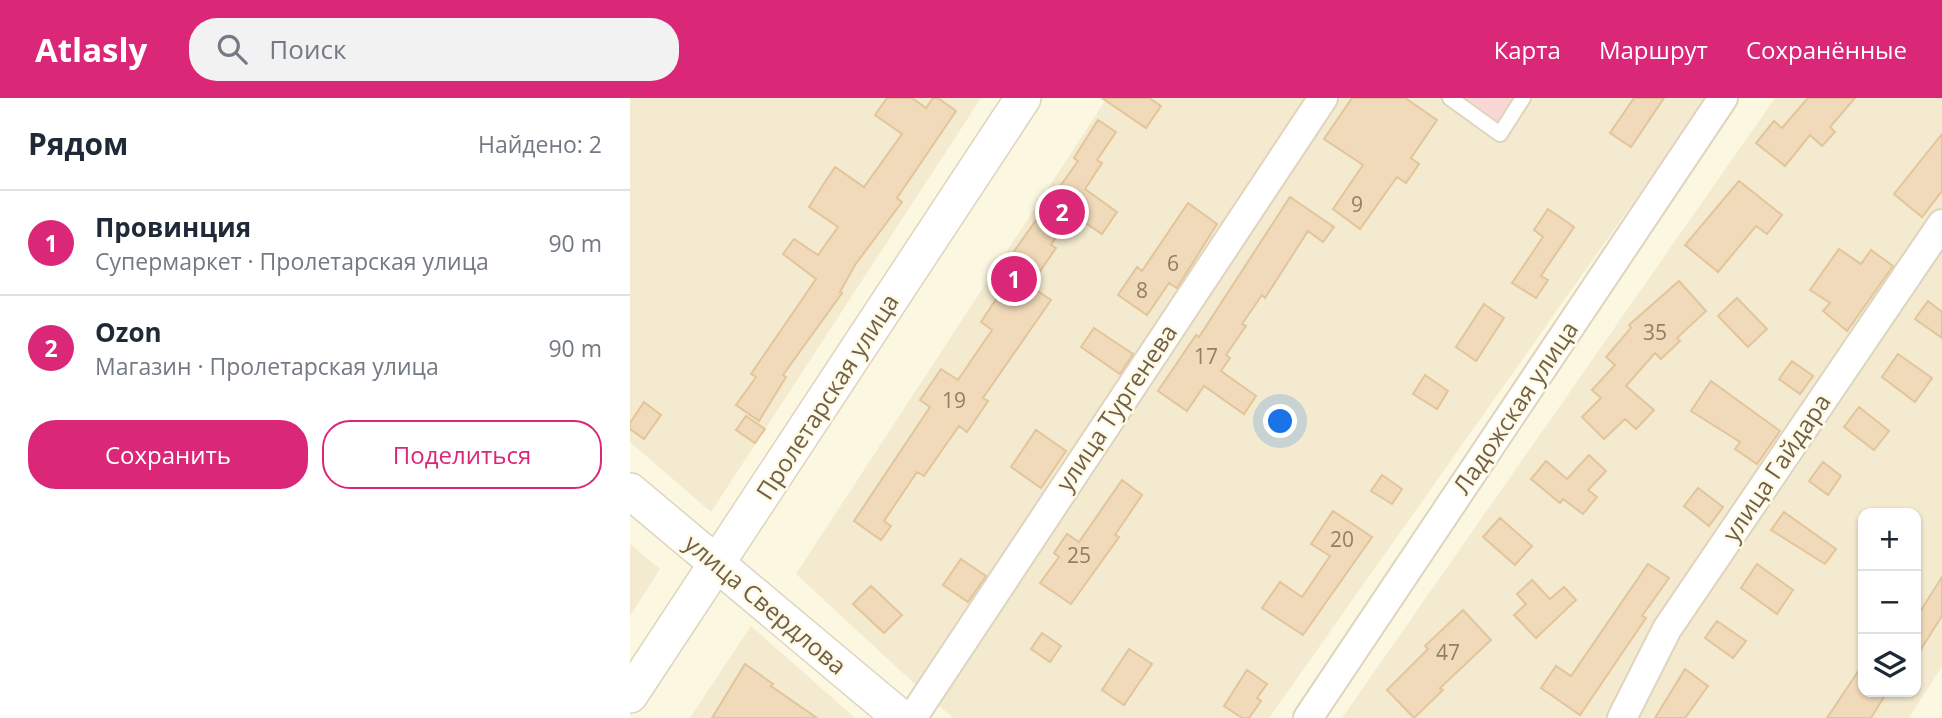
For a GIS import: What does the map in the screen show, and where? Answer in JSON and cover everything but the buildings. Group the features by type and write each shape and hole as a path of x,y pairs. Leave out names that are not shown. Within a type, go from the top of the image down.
{"street":[{"name":"Пролетарская улица","path":"630,695 718,566 1023,98"},
{"name":"улица Тургенева","path":"912,718 1323,98"},
{"name":"Ладожская улица","path":"1308,718 1723,98"},
{"name":"улица Гайдара","path":"1622,718 1667,629 1942,224"},
{"name":"улица Свердлова","path":"630,491 901,718"}],"lane":[{"path":"1450,98 1500,134 1523,98"}],"shaded area":[{"path":"630,98 981,98 711,512 630,442"},
{"path":"1107,98 1312,98 917,686 796,574"},
{"path":"1334,98 1438,98 1500,142 1528,98 1707,98 1269,718 954,718 934,702"},
{"path":"1438,98 1528,98 1500,143"},
{"path":"1775,98 1942,98 1942,211 1668,600 1608,718 1342,718"},
{"path":"1942,250 1942,666 1909,718 1636,718 1689,623"},
{"path":"630,544 660,569 630,616"},
{"path":"751,626 855,718 690,718"}],"place":[{"name":"Ozon","path":"1062,212"},
{"name":"Провинция","path":"1014,279"}]}
